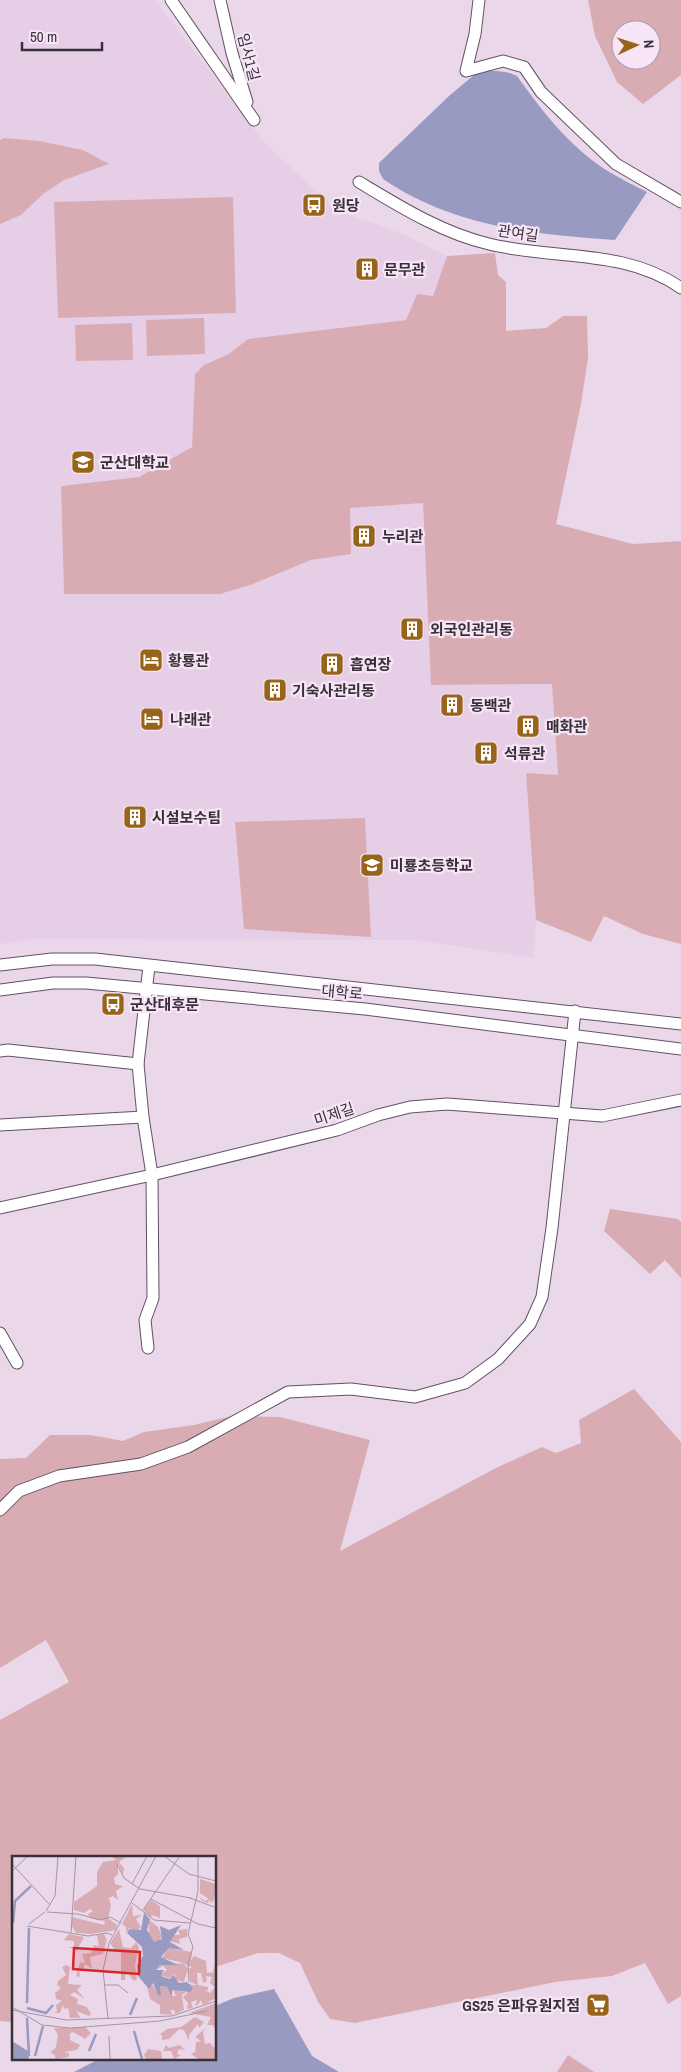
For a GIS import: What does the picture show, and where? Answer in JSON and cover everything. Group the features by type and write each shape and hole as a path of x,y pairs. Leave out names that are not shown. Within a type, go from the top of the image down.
{"street":[{"name":"임사1길","path":"171,0 254,120 243,91 220,0"},
{"path":"479,0 475,34 466,71 503,61 524,67 541,92 616,164 681,202"},
{"name":"관여길","path":"359,182 395,204 455,234 490,244 619,261 648,271 681,288"},
{"name":"대학로","path":"0,965 52,959 95,959 681,1024"},
{"path":"148,1348 145,1320 153,1298 152,1176 143,1117 138,1064 149,966"},
{"name":"대학로","path":"0,990 53,983 78,983 365,1009 681,1049"},
{"path":"0,1510 19,1491 60,1476 141,1464 188,1447 288,1392 351,1389 415,1397 465,1383 498,1359 530,1324 542,1297 552,1228 575,1011"},
{"path":"0,1051 8,1050 138,1064"},
{"name":"미제길","path":"0,1208 152,1176 337,1130 378,1115 410,1107 447,1104 602,1116 681,1100"},
{"path":"0,1125 143,1117"},
{"path":"0,1333 17,1363"}],"shaded area":[{"name":"군산대학교","path":"0,0 155,0 264,142 337,211 401,233 447,256 433,296 417,294 406,320 248,339 229,354 204,365 195,374 192,447 139,477 61,486 64,594 220,593 253,584 311,560 351,554 350,508 423,503 431,685 552,684 558,776 526,774 536,920 534,958 415,940 31,939 0,944"},
{"path":"588,0 681,0 681,75 643,104 617,82 611,70 661,70 661,20 611,20 611,69 595,36"},
{"path":"4,138 39,141 83,150 109,164 64,180 43,194 21,215 0,224 0,140"},
{"path":"233,197 236,313 58,318 54,202"},
{"path":"495,253 498,275 506,282 506,331 546,328 563,316 587,316 588,358 581,404 556,524 633,544 681,541 681,944 643,934 604,916 591,942 536,920 526,773 558,775 552,684 431,685 423,503 350,508 351,554 311,560 253,584 220,594 64,594 61,486 139,477 192,447 195,374 204,365 229,354 248,339 406,320 417,294 433,296 447,256"},
{"path":"204,318 205,354 147,356 146,320"},
{"path":"132,323 133,360 76,361 75,325"},
{"path":"365,818 371,937 244,929 235,822"},
{"path":"610,1209 678,1219 681,1222 681,1278 665,1260 650,1274 604,1231"},
{"path":"634,1389 681,1442 681,1996 668,2004 645,1963 612,1976 555,1982 355,2023 330,2019 318,2002 300,1963 279,1953 258,1953 216,1967 216,1856 12,1856 12,2022 0,2021 0,1720 69,1682 46,1640 0,1668 0,1459 26,1458 50,1435 91,1435 123,1441 144,1432 194,1425 232,1416 280,1417 370,1440 340,1551 496,1468 542,1447 556,1453 581,1443 579,1420"},
{"path":"568,2055 594,2072 557,2072"}],"water":[{"path":"482,71 504,72 517,76 546,115 580,150 606,170 647,192 615,240 524,231 466,218 410,195 383,179 379,171 379,163 449,96 474,75"},
{"path":"274,1989 312,2056 339,2072 74,2072 97,2060 216,2060 216,2006 234,1998"}],"place":[{"name":"원당","path":"314,205"},
{"name":"문무관","path":"367,269"},
{"name":"군산대학교","path":"83,462"},
{"name":"누리관","path":"364,536"},
{"name":"외국인관리동","path":"412,629"},
{"name":"황룡관","path":"151,660"},
{"name":"흡연장","path":"332,664"},
{"name":"기숙사관리동","path":"275,690"},
{"name":"동백관","path":"452,705"},
{"name":"나래관","path":"152,719"},
{"name":"매화관","path":"528,726"},
{"name":"석류관","path":"486,753"},
{"name":"시설보수팀","path":"135,817"},
{"name":"미룡초등학교","path":"372,865"},
{"name":"군산대후문","path":"113,1004"},
{"name":"GS25 은파유원지점","path":"598,2005"}]}
